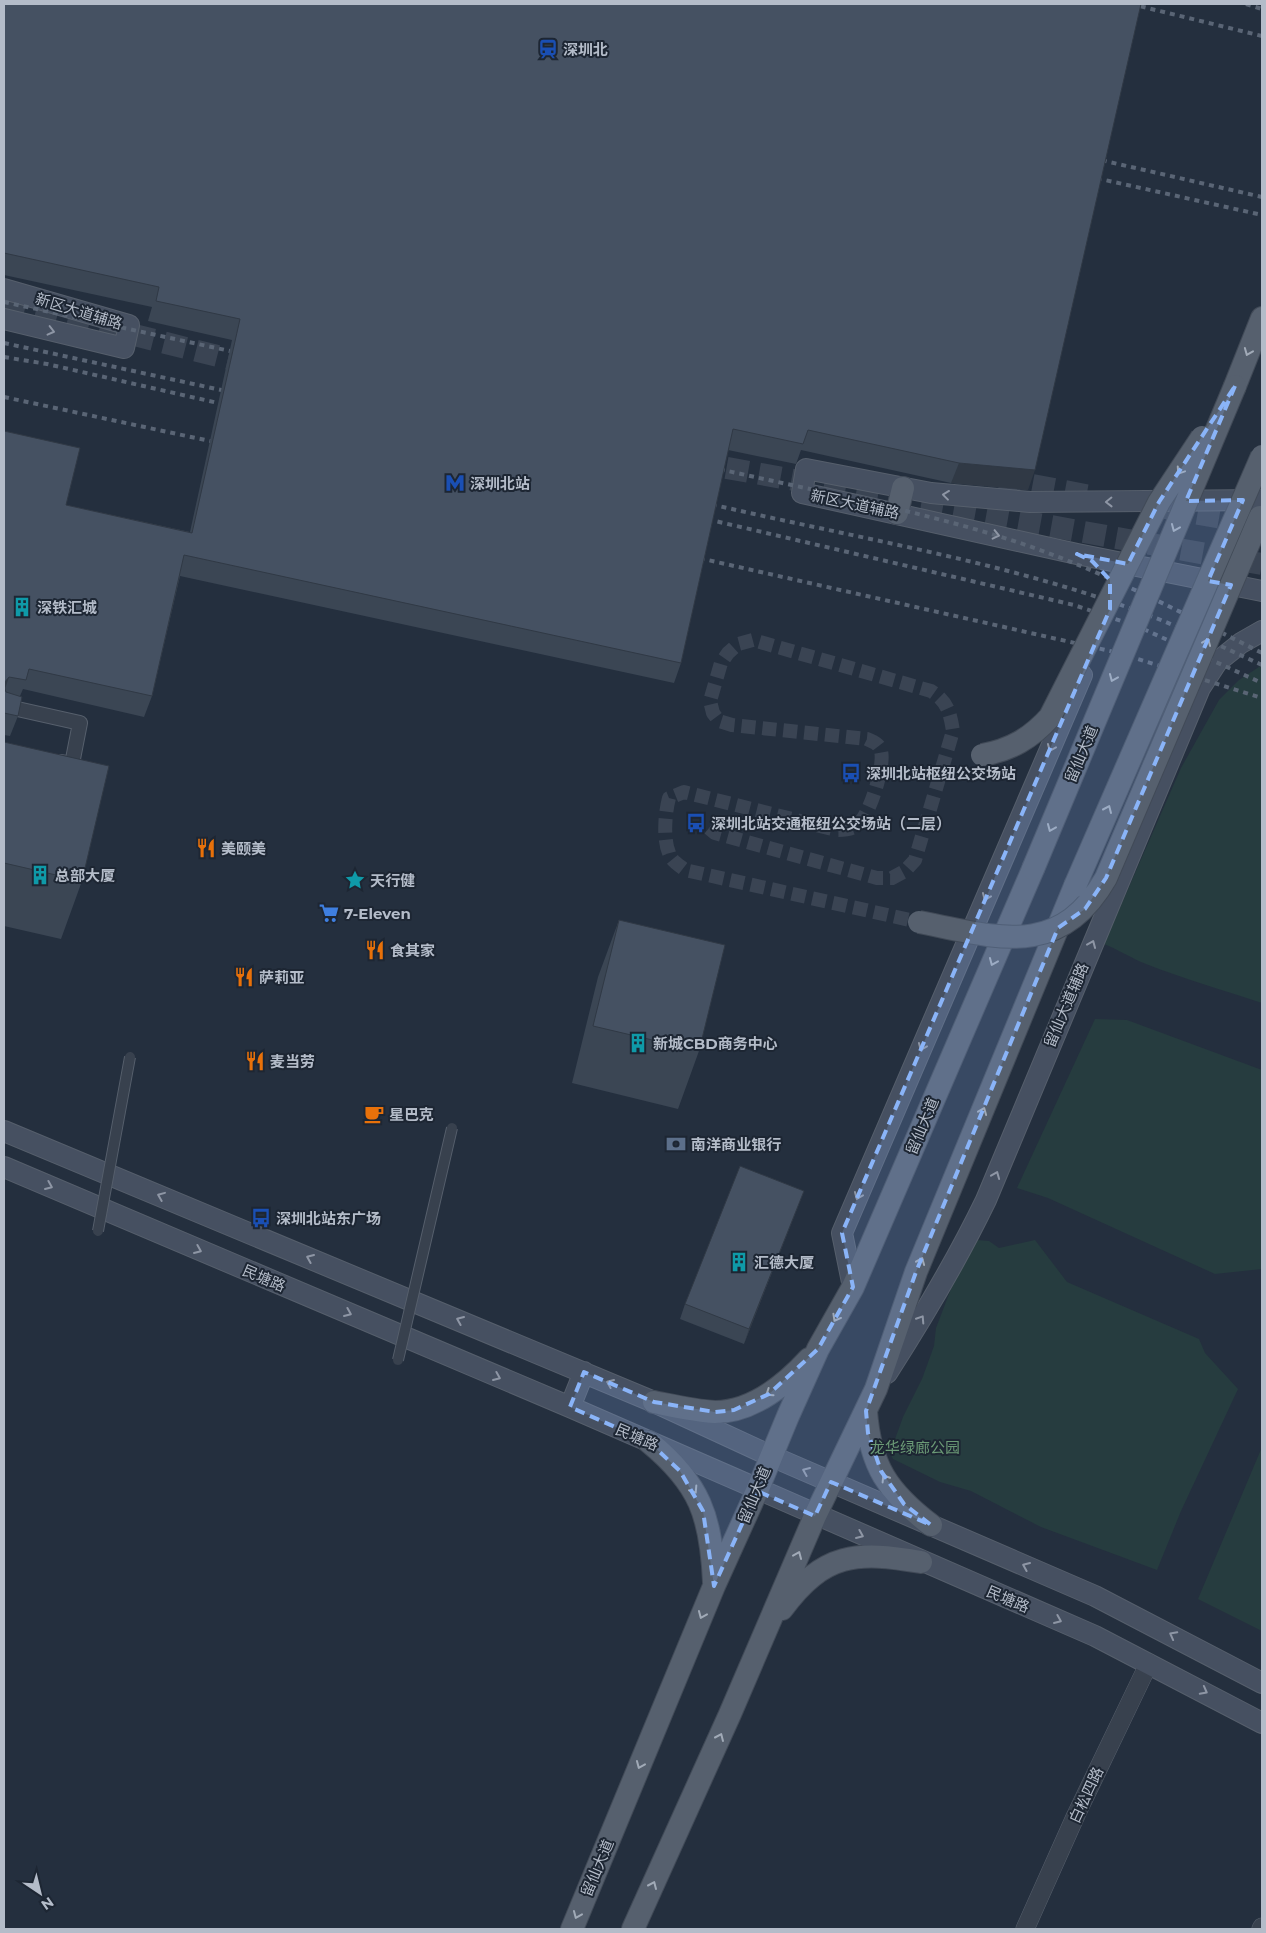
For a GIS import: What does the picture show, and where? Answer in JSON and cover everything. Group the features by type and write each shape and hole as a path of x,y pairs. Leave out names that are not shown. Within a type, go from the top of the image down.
{"main road":[{"name":"新区大道辅路","path":"4,289 129,325 124,348 4,319"},
{"name":"留仙大道","path":"572,1929 714,1586 818,1349 853,1287 1033,869 1262,318"},
{"path":"982,755 1019,744 1040,729 1050,717 1160,502 1235,386"},
{"path":"633,1929 815,1516 876,1389 916,1272 1075,886 1262,456"},
{"name":"新区大道辅路","path":"1262,500 1038,502 961,496 903,488 806,469 802,493 1077,554 1262,591"},
{"path":"898,513 903,488"},
{"path":"919,922 980,934 1022,937 1046,933 1061,927 1085,909 1106,878 1262,510"},
{"path":"853,1287 842,1233 1110,609 1113,591 1110,580 1092,561 1077,554"},
{"name":"留仙大道辅路","path":"876,1389 932,1302 986,1200 1200,688 1217,662 1240,643 1262,631"},
{"path":"4,1131 654,1402 771,1456 1095,1596 1262,1684"},
{"name":"民塘路","path":"4,1167 570,1408 757,1491 1095,1636 1262,1723"},
{"path":"654,1402 715,1412 734,1410 752,1404 769,1394 798,1371 818,1349"},
{"path":"570,1408 584,1372"},
{"path":"866,1410 868,1433 880,1471 904,1504 931,1525"},
{"path":"649,1442 680,1471 698,1496 710,1540 714,1586"},
{"path":"762,1639 783,1607 800,1589 817,1573 834,1563 850,1557 868,1555 921,1562"}],"street":[{"path":"4,706 80,723 72,764 43,758"},
{"path":"98,1231 130,1057"},
{"path":"398,1360 452,1128"},
{"name":"白松四路","path":"1025,1929 1073,1821 1148,1663"}],"highlighted area":[{"path":"1235,386 1186,501 1243,500 1208,581 1231,585 1106,878 1085,909 1058,928 916,1272 866,1411 868,1433 881,1471 904,1504 931,1525 831,1482 815,1516 757,1491 714,1586 703,1511 680,1471 649,1442 570,1407 584,1372 654,1402 715,1412 734,1410 769,1394 818,1349 853,1287 842,1233 1110,609 1110,580 1092,561 1077,554 1128,564 1159,502"}],"green space":[{"path":"1262,665 1262,1003 1189,980 1141,962 1104,944 1181,768 1219,700 1239,680"},
{"path":"1095,1019 1127,1020 1262,1070 1262,1269 1215,1274 1048,1198 1017,1188"},
{"name":"龙华绿廊公园","path":"977,1240 989,1241 999,1248 1035,1240 1067,1282 1199,1339 1205,1353 1238,1389 1181,1511 1157,1570 1041,1527 971,1491 940,1482 893,1459 890,1453 903,1417 922,1379 934,1346 936,1328 954,1281"},
{"path":"1262,1447 1262,1631 1198,1599"}],"building":[{"name":"深圳北站","path":"4,4 1141,4 1035,470 959,463 808,430 803,444 733,429 681,663 184,555 152,696 29,669 26,680 9,677 4,683 4,431 80,448 66,505 192,533 240,319 156,301 159,287 4,253"},
{"path":"4,686 6,692 22,697 18,716 4,713"},
{"path":"4,742 109,766 82,881 4,863"},
{"path":"619,920 725,945 699,1051 593,1026"},
{"name":"汇德大厦","path":"740,1166 804,1191 749,1329 685,1304"}],"tunnel":[{"path":"4,302 257,366"},
{"path":"694,462 1262,564"},
{"path":"1000,479 1096,497"},
{"path":"1165,508 1251,523"},
{"path":"709,828 715,833 877,878 892,878 905,871 915,860 953,731 947,708 941,699 931,691 753,640 738,644 721,663 710,701 713,713 719,721 732,725 867,739 874,742 880,748 882,758 879,778 872,801 863,819 856,826 836,830 684,792 669,798 665,826 670,856 685,870 919,922"}],"railway":[{"path":"1131,4 1262,36"},
{"path":"1246,4 1262,9"},
{"path":"1092,158 1262,197"},
{"path":"1087,176 1262,215"},
{"path":"4,302 244,354"},
{"path":"4,343 235,393"},
{"path":"4,357 47,364 231,406"},
{"path":"4,397 224,444"},
{"path":"710,467 899,509 1011,540 1107,577 1262,653"},
{"path":"702,502 1014,572 1115,603 1153,617 1262,665"},
{"path":"698,517 1074,605 1139,627 1262,683"},
{"path":"690,556 1119,653 1262,698"}],"place":[{"name":"深圳北","path":"548,49"},
{"name":"深圳北站","path":"455,483"},
{"name":"深铁汇城","path":"22,607"},
{"name":"深圳北站枢纽公交场站","path":"851,773"},
{"name":"深圳北站交通枢纽公交场站（二层）","path":"696,823"},
{"name":"美颐美","path":"206,848"},
{"name":"总部大厦","path":"40,875"},
{"name":"天行健","path":"355,880"},
{"name":"7-Eleven","path":"329,913"},
{"name":"食其家","path":"375,950"},
{"name":"萨莉亚","path":"244,977"},
{"name":"新城CBD商务中心","path":"638,1043"},
{"name":"麦当劳","path":"255,1061"},
{"name":"星巴克","path":"374,1114"},
{"name":"南洋商业银行","path":"676,1144"},
{"name":"深圳北站东广场","path":"261,1218"},
{"name":"汇德大厦","path":"739,1262"}]}
